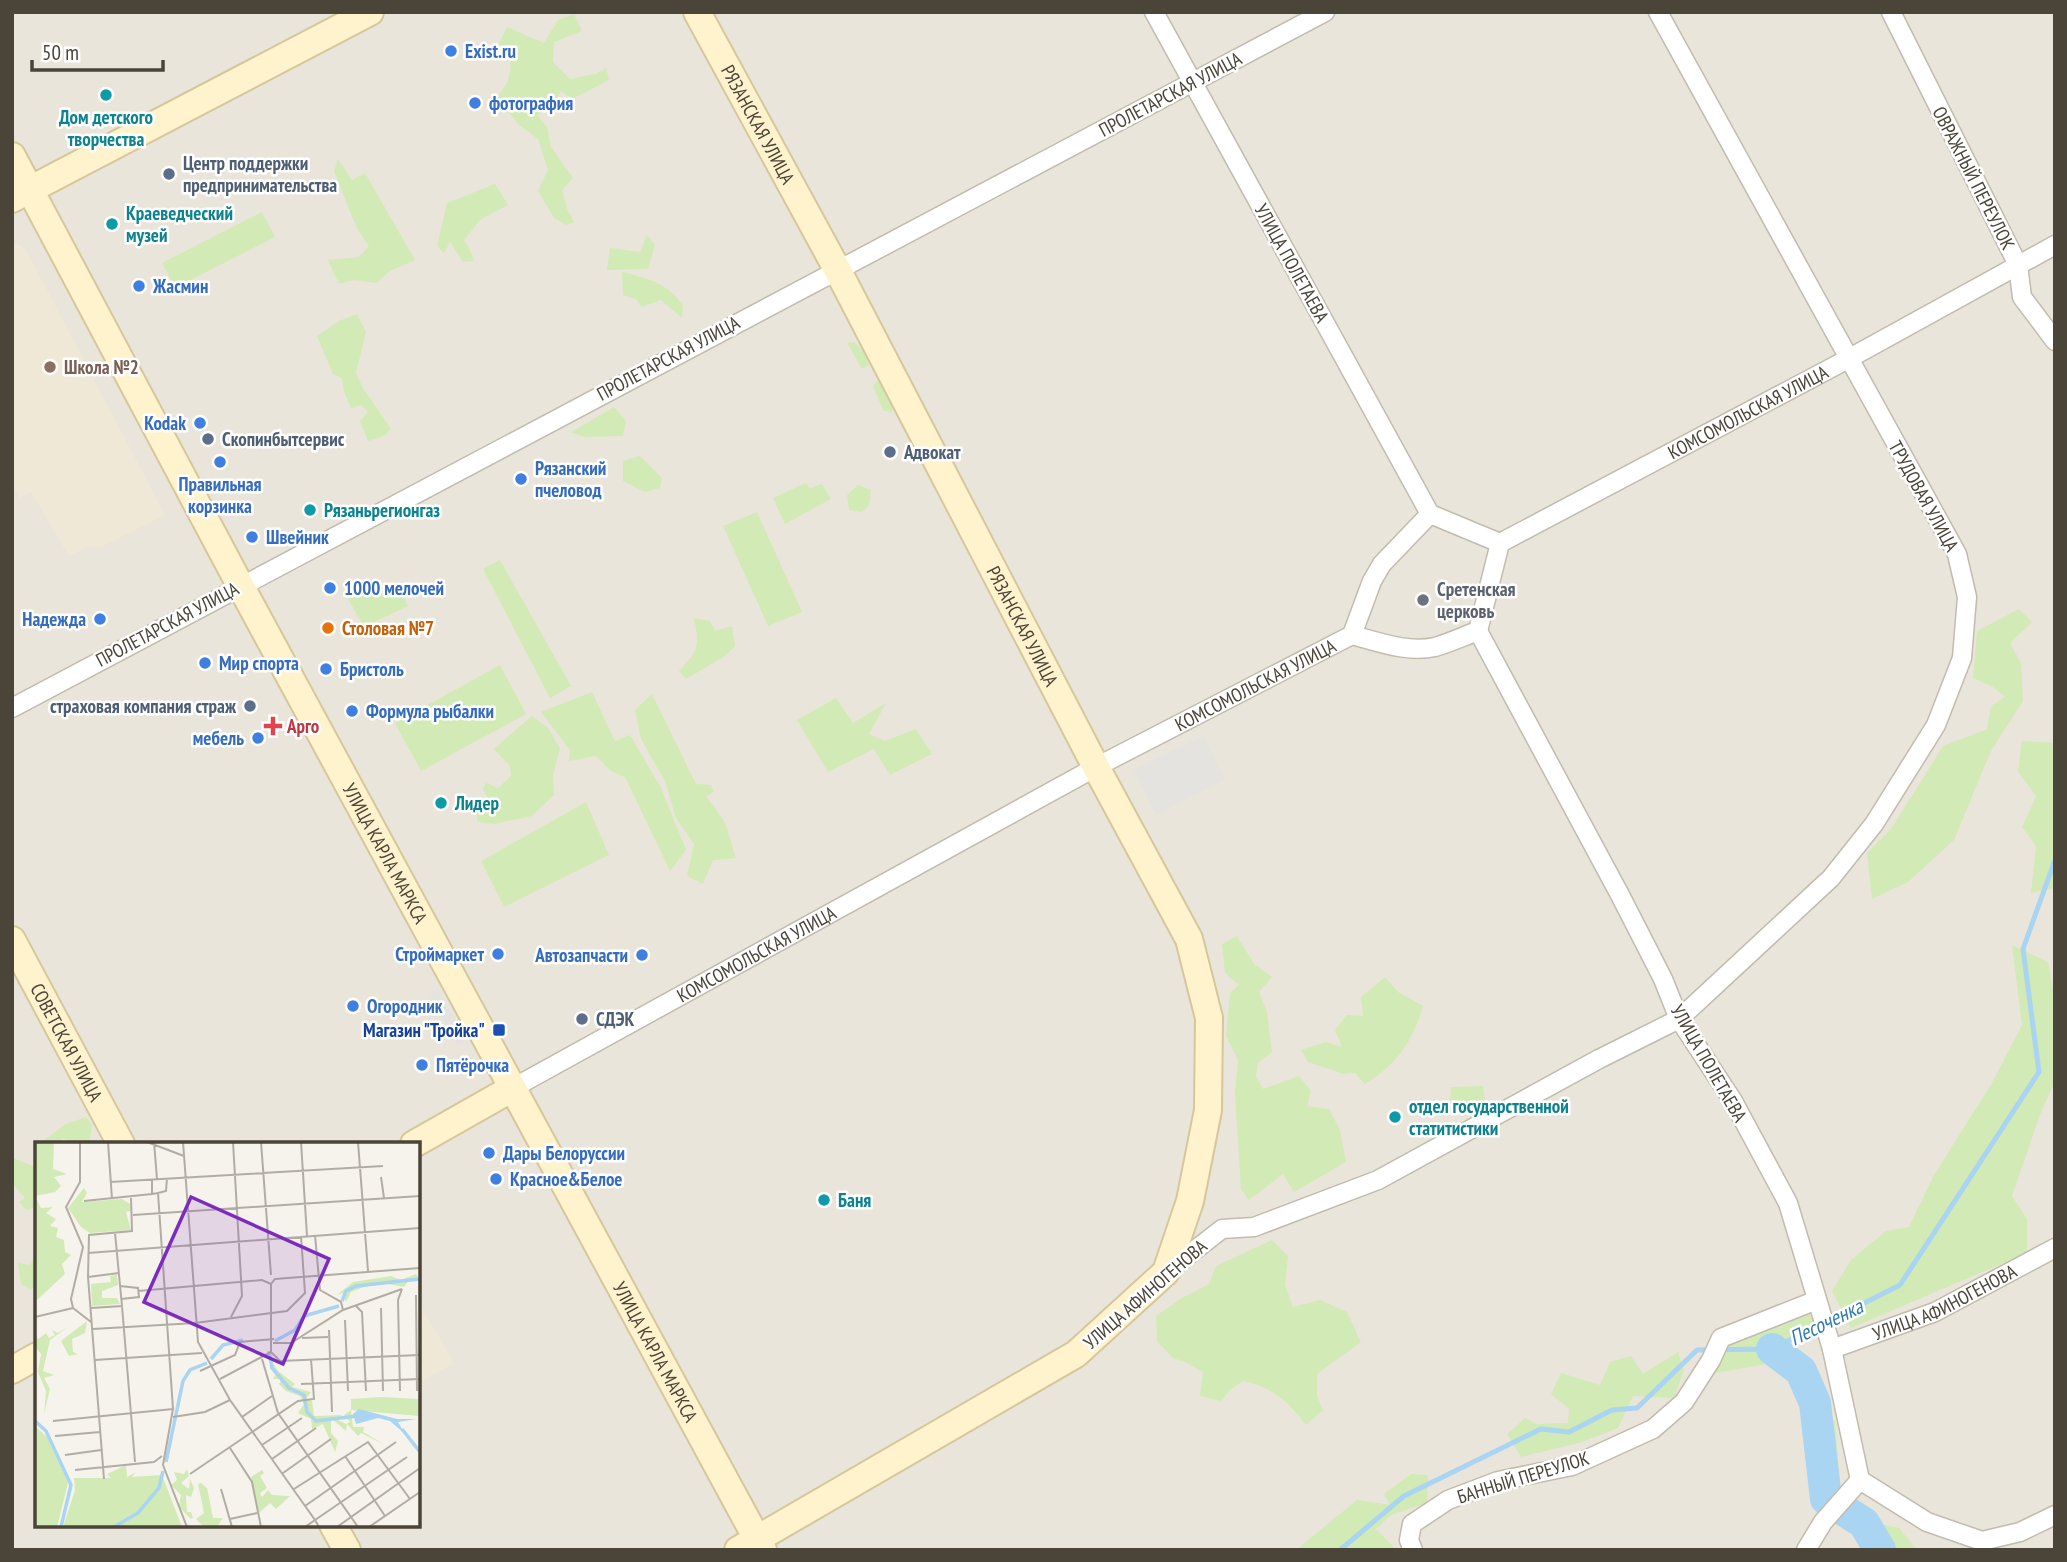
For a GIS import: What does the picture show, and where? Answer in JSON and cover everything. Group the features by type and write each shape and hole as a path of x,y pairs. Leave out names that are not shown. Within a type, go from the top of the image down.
{"street":[{"path":"21,194 370,12"},
{"name":"РЯЗАНСКАЯ УЛИЦА","path":"697,12 837,269 1096,767 1189,939 1209,1018 1208,1110 1190,1201 1166,1272"},
{"name":"УЛИЦА ПОЛЕТАЕВА","path":"1154,12 1430,514"},
{"name":"ПРОЛЕТАРСКАЯ УЛИЦА","path":"12,708 1325,12"},
{"name":"ТРУДОВАЯ УЛИЦА","path":"1658,12 1957,554 1967,597 1962,658 1936,725 1874,824 1840,867 1782,925 1679,1019"},
{"name":"ОВРАЖНЫЙ ПЕРЕУЛОК","path":"1891,12 2018,265 2022,297 2055,341"},
{"name":"УЛИЦА КАРЛА МАРКСА","path":"12,156 21,194 240,585 753,1546"},
{"name":"КОМСОМОЛЬСКАЯ УЛИЦА","path":"1500,544 1849,359 2055,245"},
{"path":"1352,635 1372,581 1382,564 1430,514 1500,544 1478,631"},
{"name":"УЛИЦА ПОЛЕТАЕВА","path":"1478,631 1620,895 1663,979 1679,1019 1733,1101 1788,1203 1832,1349 1860,1480"},
{"name":"КОМСОМОЛЬСКАЯ УЛИЦА","path":"418,1142 1096,767 1352,635 1404,648 1423,648 1478,631"},
{"name":"СОВЕТСКАЯ УЛИЦА","path":"12,940 120,1142"},
{"name":"УЛИЦА АФИНОГЕНОВА","path":"753,1546 1076,1354 1166,1272 1222,1229 1254,1227 1378,1180 1599,1059 1679,1019"},
{"name":"УЛИЦА АФИНОГЕНОВА","path":"1832,1349 1935,1312 2055,1248"},
{"name":"БАННЫЙ ПЕРЕУЛОК","path":"1413,1550 1409,1540 1412,1524 1448,1500 1498,1481 1572,1466 1653,1429 1684,1402 1711,1360 1721,1338 1817,1300"},
{"path":"12,1370 35,1357"},
{"path":"1806,1550 1823,1522 1860,1480 1927,1521 1982,1541 2020,1532 2055,1515"},
{"path":"334,1527 347,1550"}],"shaded area":[{"path":"12,12 2055,12 2055,1550 12,1550"},
{"name":"Школа №2","path":"16,243 26,250 165,515 101,547 90,546 69,556 31,492 19,498 12,484 12,245"},
{"path":"1203,736 1225,780 1156,815 1133,770"},
{"path":"438,989 466,1041 457,1045 430,994"},
{"path":"420,1304 454,1363 420,1382"}],"green space":[{"path":"574,14 582,31 554,42 553,62 570,79 596,74 606,68 609,80 572,99 561,91 552,106 537,115 547,127 551,147 573,178 562,190 574,222 566,225 554,218 538,191 548,170 538,139 518,124 497,98 506,84 510,70 509,57 499,43 507,27 544,43 558,20"},
{"path":"338,159 352,180 365,173 415,260 390,271 376,283 354,280 339,284 328,260 359,257 369,246 357,229 334,171"},
{"path":"495,184 508,205 480,220 464,240 474,261 463,262 450,242 444,253 437,246 447,203"},
{"path":"262,212 275,237 175,288 162,263"},
{"path":"647,235 655,245 648,269 607,270 610,248 640,252"},
{"path":"622,272 649,279 670,291 683,305 682,318 661,300 642,307 636,299 623,295"},
{"path":"357,314 366,332 356,373 391,429 382,437 368,441 360,421 368,412 361,405 351,408 344,392 342,378 333,374 317,336 339,321"},
{"path":"854,342 864,352 869,365 862,369 847,343"},
{"path":"878,380 893,404 892,413 883,410 873,386"},
{"path":"614,407 626,421 623,436 584,437 571,432"},
{"path":"640,456 662,478 660,488 645,492 623,481 623,461"},
{"path":"806,483 810,488 822,484 831,499 785,524 773,498"},
{"path":"858,485 871,490 869,505 862,512 849,510 847,495"},
{"path":"757,512 802,612 768,626 723,526"},
{"path":"500,560 571,686 550,698 483,569"},
{"path":"379,581 390,598 402,593 408,606 364,627 347,597"},
{"path":"2019,609 2032,622 2010,643 2021,663 2023,701 1991,751 1954,840 1908,882 1872,899 1867,853 1891,829 1943,746 1987,729 1991,706 2005,697 1993,687 1973,678 1977,631"},
{"path":"694,618 710,621 715,631 732,626 735,646 725,656 686,679 679,671 696,648"},
{"path":"500,665 526,714 421,771 395,723"},
{"path":"592,692 615,741 630,735 661,788 686,850 670,871 625,777 611,771 596,756 569,761 570,750 541,712"},
{"path":"652,694 696,784 711,785 714,792 706,796 725,822 736,858 713,860 703,884 687,876 694,844 676,818 665,781 641,739 635,710"},
{"path":"836,698 853,723 886,703 869,734 885,741 916,729 932,754 890,775 874,749 828,772 797,720"},
{"path":"532,716 548,728 560,748 553,775 554,795 532,816 493,824 478,822 476,813 483,810 489,799 483,790 486,783 498,788 511,776 510,766 494,749"},
{"path":"2022,741 2055,743 2055,888 2031,893 2036,846 2022,827 2036,796 2018,771"},
{"path":"586,802 609,855 504,907 481,861"},
{"path":"1237,936 1254,964 1272,977 1259,992 1267,1012 1272,1052 1258,1063 1256,1076 1263,1089 1299,1076 1311,1091 1307,1106 1329,1109 1340,1130 1346,1162 1294,1192 1283,1174 1249,1200 1241,1189 1235,1094 1238,1060 1226,1036 1230,993 1239,985 1225,973 1222,944"},
{"path":"2012,945 2048,962 2055,1000 2055,1081 2040,1115 2012,1196 2027,1219 2027,1253 1851,1328 1832,1291 1851,1260 1886,1231 1909,1227 1934,1175 1992,1083 2022,1025"},
{"path":"1385,977 1398,992 1423,1006 1414,1031 1395,1060 1365,1084 1355,1073 1344,1074 1308,1062 1301,1050 1326,1042 1342,1047 1335,1030 1347,1015 1363,1016 1361,997"},
{"path":"1483,1086 1485,1102 1464,1106 1450,1099 1451,1087"},
{"path":"86,1117 92,1125 89,1142 67,1142 64,1138 58,1142 42,1142 66,1124"},
{"path":"13,1158 33,1166 35,1164 35,1208 26,1210 19,1202 25,1198 12,1183"},
{"path":"1272,1240 1288,1256 1285,1285 1293,1307 1320,1300 1347,1312 1361,1342 1317,1374 1317,1396 1323,1410 1306,1425 1279,1396 1263,1387 1243,1381 1221,1401 1200,1396 1203,1372 1173,1358 1157,1341 1156,1316 1209,1284 1216,1266"},
{"path":"35,1256 35,1287 30,1289 21,1284 18,1263 30,1265"},
{"path":"1810,1314 1817,1334 1791,1351 1806,1362 1825,1411 1808,1417 1795,1380 1766,1364 1711,1374 1714,1332 1733,1322 1763,1332"},
{"path":"1678,1352 1684,1370 1674,1398 1633,1396 1618,1428 1582,1442 1521,1457 1507,1434 1525,1418 1537,1424 1568,1423 1569,1409 1551,1394 1561,1373 1600,1385 1610,1362 1631,1356 1643,1374"},
{"path":"1835,1420 1840,1486 1825,1507 1815,1507 1812,1442"},
{"path":"1411,1474 1428,1475 1427,1503 1391,1515 1376,1529 1397,1550 1296,1550 1357,1500 1390,1505 1384,1494"},
{"path":"1881,1524 1899,1528 1917,1550 1861,1550 1859,1544"}],"waterway":[{"name":"Песоченка","path":"1829,1321 1900,1285 2039,1072 2023,949 2055,860"},
{"name":"Песоченка","path":"1340,1550 1404,1496 1541,1429 1569,1432 1612,1410 1637,1408 1697,1350 1772,1349 1820,1325"},
{"path":"1772,1349 1801,1371 1815,1403 1826,1499 1864,1523 1880,1550"}],"place":[{"name":"Exist.ru","path":"451,51"},
{"name":"Дом детского творчества","path":"106,95"},
{"name":"фотография","path":"475,103"},
{"name":"Центр поддержки предпринимательства","path":"169,174"},
{"name":"Краеведческий музей","path":"112,224"},
{"name":"Жасмин","path":"139,286"},
{"name":"Школа №2","path":"50,367"},
{"name":"Kodak","path":"200,423"},
{"name":"Скопинбытсервис","path":"208,439"},
{"name":"Адвокат","path":"890,452"},
{"name":"Правильная корзинка","path":"220,462"},
{"name":"Рязанский пчеловод","path":"521,479"},
{"name":"Рязаньрегионгаз","path":"310,510"},
{"name":"Швейник","path":"252,537"},
{"name":"1000 мелочей","path":"330,588"},
{"name":"Сретенская церковь","path":"1423,600"},
{"name":"Надежда","path":"100,619"},
{"name":"Столовая №7","path":"328,628"},
{"name":"Мир спорта","path":"205,663"},
{"name":"Бристоль","path":"326,669"},
{"name":"страховая компания страж","path":"250,706"},
{"name":"Формула рыбалки","path":"352,711"},
{"name":"Арго","path":"273,726"},
{"name":"мебель","path":"258,738"},
{"name":"Лидер","path":"441,803"},
{"name":"Строймаркет","path":"498,954"},
{"name":"Автозапчасти","path":"642,955"},
{"name":"Огородник","path":"353,1006"},
{"name":"СДЭК","path":"582,1019"},
{"name":"Магазин \"Тройка\"","path":"499,1030"},
{"name":"Пятёрочка","path":"422,1065"},
{"name":"отдел государственной статитистики","path":"1395,1117"},
{"name":"Дары Белоруссии","path":"489,1153"},
{"name":"Красное&Белое","path":"496,1179"},
{"name":"Баня","path":"824,1200"}]}
